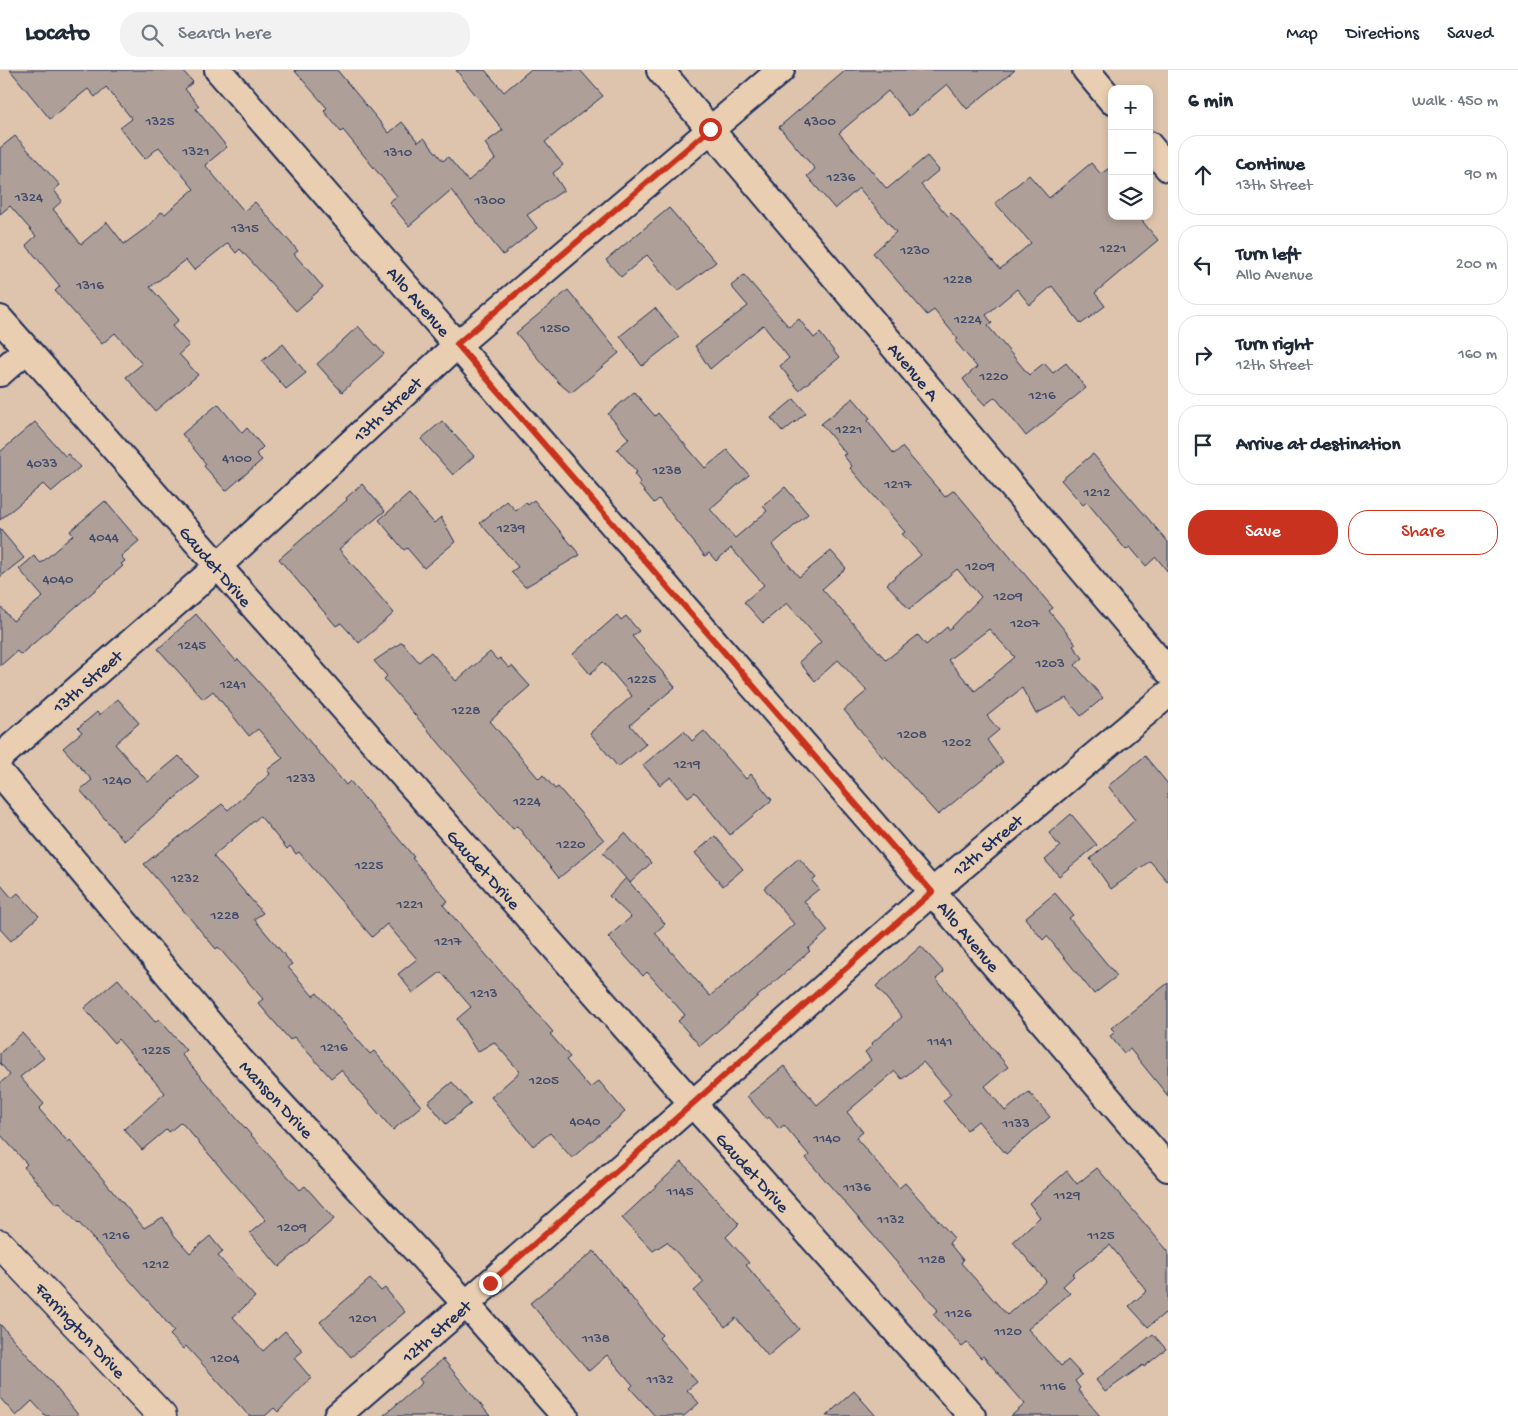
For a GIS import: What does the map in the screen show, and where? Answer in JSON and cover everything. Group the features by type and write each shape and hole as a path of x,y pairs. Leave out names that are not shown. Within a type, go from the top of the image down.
{"street":[{"name":"Allo Avenue","path":"218,70 932,892 1168,1168"},
{"name":"Avenue A","path":"660,70 1168,671"},
{"name":"13th Street","path":"0,757 216,567 457,344 781,70"},
{"path":"1086,70 1108,96"},
{"path":"1153,150 1168,168"},
{"name":"Gaudet Drive","path":"0,320 216,567 972,1416"},
{"path":"0,373 26,350"},
{"name":"12th Street","path":"337,1416 932,892 1168,694"},
{"name":"Manson Drive","path":"0,773 240,1060 466,1304 565,1416"},
{"name":"Farrington Drive","path":"0,1244 162,1416"}],"building":[{"path":"10,70 182,70 193,82 185,89 199,106 196,109 227,147 205,165 244,211 255,202 298,251 294,254 323,287 296,311 240,249 236,253 228,243 194,270 186,260 150,287 179,320 172,326 189,345 179,354 198,375 155,411 126,377 142,364 115,333 102,344 55,291 60,286 26,245 36,236 10,206 0,214 0,148 15,136 60,185 54,190 62,201 53,209 81,244 107,222 124,244 150,225 161,212 165,214 194,189 159,147 145,159 120,128 132,119 106,87 95,97 88,89 50,119"},
{"path":"294,70 337,70 389,133 402,122 418,142 424,138 443,161 448,157 468,181 495,159 485,143 503,130 456,70 485,70 504,92 530,70 580,70 603,96 545,142 563,165 553,173 564,190 527,215 537,228 503,255 451,190 409,226 389,202 397,196 343,130 341,132 324,111 327,108"},
{"path":"846,70 1015,70 967,109 947,84 909,116 888,91 839,133 887,189 927,156 939,170 921,185 948,216 951,213 1000,269 1031,243 995,203 1029,175 1049,198 1091,163 1101,174 1108,169 1108,220 1141,220 1158,240 1095,293 1105,306 1081,324 1052,286 1030,305 1017,289 986,315 992,323 988,326 1029,375 1044,363 1053,373 1066,363 1086,388 1026,436 995,397 985,405 963,379 977,367 955,341 958,339 934,310 927,315 873,253 896,232 859,188 835,209 807,176 815,169 779,127"},
{"path":"669,208 716,262 678,291 647,255 621,277 606,260"},
{"path":"744,275 789,327 799,319 814,338 820,333 839,358 799,390 780,366 789,358 763,325 710,369 695,346 748,306 731,286"},
{"path":"568,290 619,353 571,393 559,383 516,333"},
{"path":"655,308 679,337 642,366 620,336"},
{"path":"358,326 384,354 342,392 317,364"},
{"path":"283,344 306,373 286,389 262,361"},
{"path":"634,392 655,416 658,413 705,468 727,450 749,475 710,509 735,538 767,511 763,506 785,487 808,514 772,545 799,577 831,551 846,568 822,589 886,660 918,635 926,645 947,627 949,630 981,597 957,569 909,609 887,584 921,555 902,534 905,532 850,468 852,466 843,455 846,454 821,424 853,398 870,418 868,421 894,454 902,447 945,497 954,490 1053,608 1049,611 1076,644 1073,646 1083,658 1075,665 1103,698 1081,716 1066,698 1036,714 1022,688 987,716 999,730 987,740 1003,762 938,815 885,756 883,758 844,710 867,691 838,660 815,681 799,662 821,642 787,603 763,623 744,602 764,585 731,548 716,561 709,553 705,556 659,499 654,503 639,485 641,483 634,474 637,472 617,449 629,439 608,414","holes":["989,629 1015,657 975,691 948,660"]},
{"path":"794,399 806,413 783,432 771,418"},
{"path":"218,404 242,433 247,428 263,447 256,454 262,460 226,491 204,466 206,464 182,434"},
{"path":"442,421 474,456 453,475 421,439"},
{"path":"35,422 65,456 68,454 80,467 51,492 43,484 0,520 0,452"},
{"path":"1093,454 1168,542 1168,572 1156,557 1146,566 1130,547 1126,550 1087,502 1083,505 1061,480"},
{"path":"362,484 385,511 339,549 394,613 359,643 341,623 336,626 279,559 347,500 346,498"},
{"path":"409,494 434,523 441,517 455,542 424,568 407,548 404,550 379,520"},
{"path":"534,500 580,555 525,587 511,572 518,567 480,523 507,501 516,511 526,502 528,505"},
{"path":"105,501 139,541 121,556 125,561 121,564 123,566 20,655 17,651 0,666 0,606 13,621 43,597 19,569 34,556 41,563 73,535 70,531"},
{"path":"0,529 24,558 0,577"},
{"path":"196,614 236,661 238,659 274,699 346,785 350,781 414,857 412,858 448,901 443,905 553,1032 550,1034 570,1057 566,1060 590,1088 599,1081 625,1112 572,1158 550,1133 533,1146 491,1097 520,1072 494,1042 477,1052 457,1019 471,1007 441,972 413,993 398,974 417,959 387,924 372,937 299,852 296,854 290,846 287,849 260,816 213,856 263,913 254,919 292,964 288,967 313,996 317,993 370,1054 374,1051 421,1106 393,1130 341,1070 331,1078 294,1037 290,1040 258,1003 263,999 218,947 216,949 144,864 222,804 228,810 270,774 267,770 283,758 258,729 249,736 213,691 203,699 158,649"},
{"path":"617,615 621,620 626,616 639,631 632,636 675,687 630,725 646,744 618,767 590,733 632,696 603,662 590,674 573,654"},
{"path":"402,642 419,662 431,652 456,681 490,652 497,660 500,658 509,668 512,666 530,686 490,721 539,779 543,775 555,789 558,787 604,840 559,878 517,826 513,829 384,679 387,676 374,661"},
{"path":"118,699 139,723 115,744 148,782 179,756 199,778 124,841 80,790 92,780 63,748 82,732 78,728 97,712 99,715"},
{"path":"684,731 692,741 704,731 746,779 751,774 772,800 730,835 695,792 688,797 671,777 660,785 643,765"},
{"path":"1145,756 1168,784 1168,882 1150,861 1111,889 1090,859 1135,820 1108,786"},
{"path":"1071,814 1097,845 1059,876 1045,860 1060,847 1049,833"},
{"path":"625,833 651,863 630,883 603,853"},
{"path":"715,836 743,869 723,886 695,853"},
{"path":"799,858 816,878 812,881 819,889 804,901 828,931 808,949 810,951 700,1046 678,1021 685,1015 647,972 643,976 608,937 631,917 609,896 626,878 665,924 655,933 710,996 794,924 764,888"},
{"path":"0,884 12,898 18,893 39,916 11,941 0,929"},
{"path":"1055,893 1073,915 1069,918 1117,976 1094,994 1047,936 1043,940 1025,918"},
{"path":"921,946 944,972 936,979 1008,1067 985,1086 1005,1111 1029,1092 1050,1117 1006,1154 978,1121 967,1130 943,1101 951,1094 923,1062 902,1079 895,1071 847,1112 863,1132 856,1138 899,1188 905,1183 954,1238 949,1243 963,1260 961,1263 1007,1315 1046,1281 1013,1242 1040,1217 1029,1203 1067,1171 1077,1184 1097,1168 1168,1251 1168,1317 1165,1313 1148,1327 1129,1306 1147,1291 1110,1245 1072,1274 1074,1276 1063,1286 1070,1293 1028,1329 1061,1366 1068,1360 1082,1375 1075,1381 1080,1388 1078,1390 1100,1416 1011,1416 1025,1404 983,1356 981,1358 967,1343 962,1347 933,1314 938,1310 806,1158 809,1155 784,1125 779,1129 769,1117 767,1119 747,1096 784,1066 817,1105 871,1060 865,1052 872,1046 871,1044 902,1017 876,986"},
{"path":"118,979 155,1022 159,1019 186,1050 181,1054 300,1190 305,1186 334,1219 279,1267 250,1233 266,1220 181,1122 169,1132 167,1129 142,1150 124,1129 165,1093 118,1039 114,1043 84,1008"},
{"path":"1168,983 1168,1096 1130,1049 1124,1053 1110,1036 1115,1032 1111,1028"},
{"path":"22,1033 44,1058 20,1077 44,1104 39,1109 68,1142 70,1140 144,1228 163,1217 173,1234 190,1253 210,1236 223,1252 218,1256 255,1297 233,1317 263,1351 285,1331 303,1351 294,1358 311,1378 278,1412 274,1408 265,1416 249,1416 186,1346 183,1349 170,1335 174,1331 158,1312 79,1223 59,1202 56,1204 24,1167 27,1164 0,1134 0,1083 10,1075 0,1063 0,1053"},
{"path":"452,1082 471,1104 446,1124 428,1102"},
{"path":"682,1162 739,1224 726,1237 749,1263 746,1265 799,1329 768,1356 736,1318 725,1327 694,1291 704,1282 667,1242 653,1251 622,1218"},
{"path":"594,1251 662,1335 659,1338 697,1382 687,1390 699,1403 684,1416 655,1416 630,1388 633,1385 607,1355 589,1371 530,1303"},
{"path":"370,1279 381,1291 385,1288 405,1312 351,1357 320,1322"},
{"path":"0,1324 79,1416 46,1416 32,1401 16,1416 0,1398"},
{"path":"1153,1334 1166,1349 1144,1367 1143,1365 1105,1392 1096,1380"},
{"path":"443,1359 490,1416 383,1416 422,1383 419,1379"},
{"path":"854,1391 876,1416 826,1416"}],"route":[{"path":"490,1283 932,892 457,344 710,129"}]}
